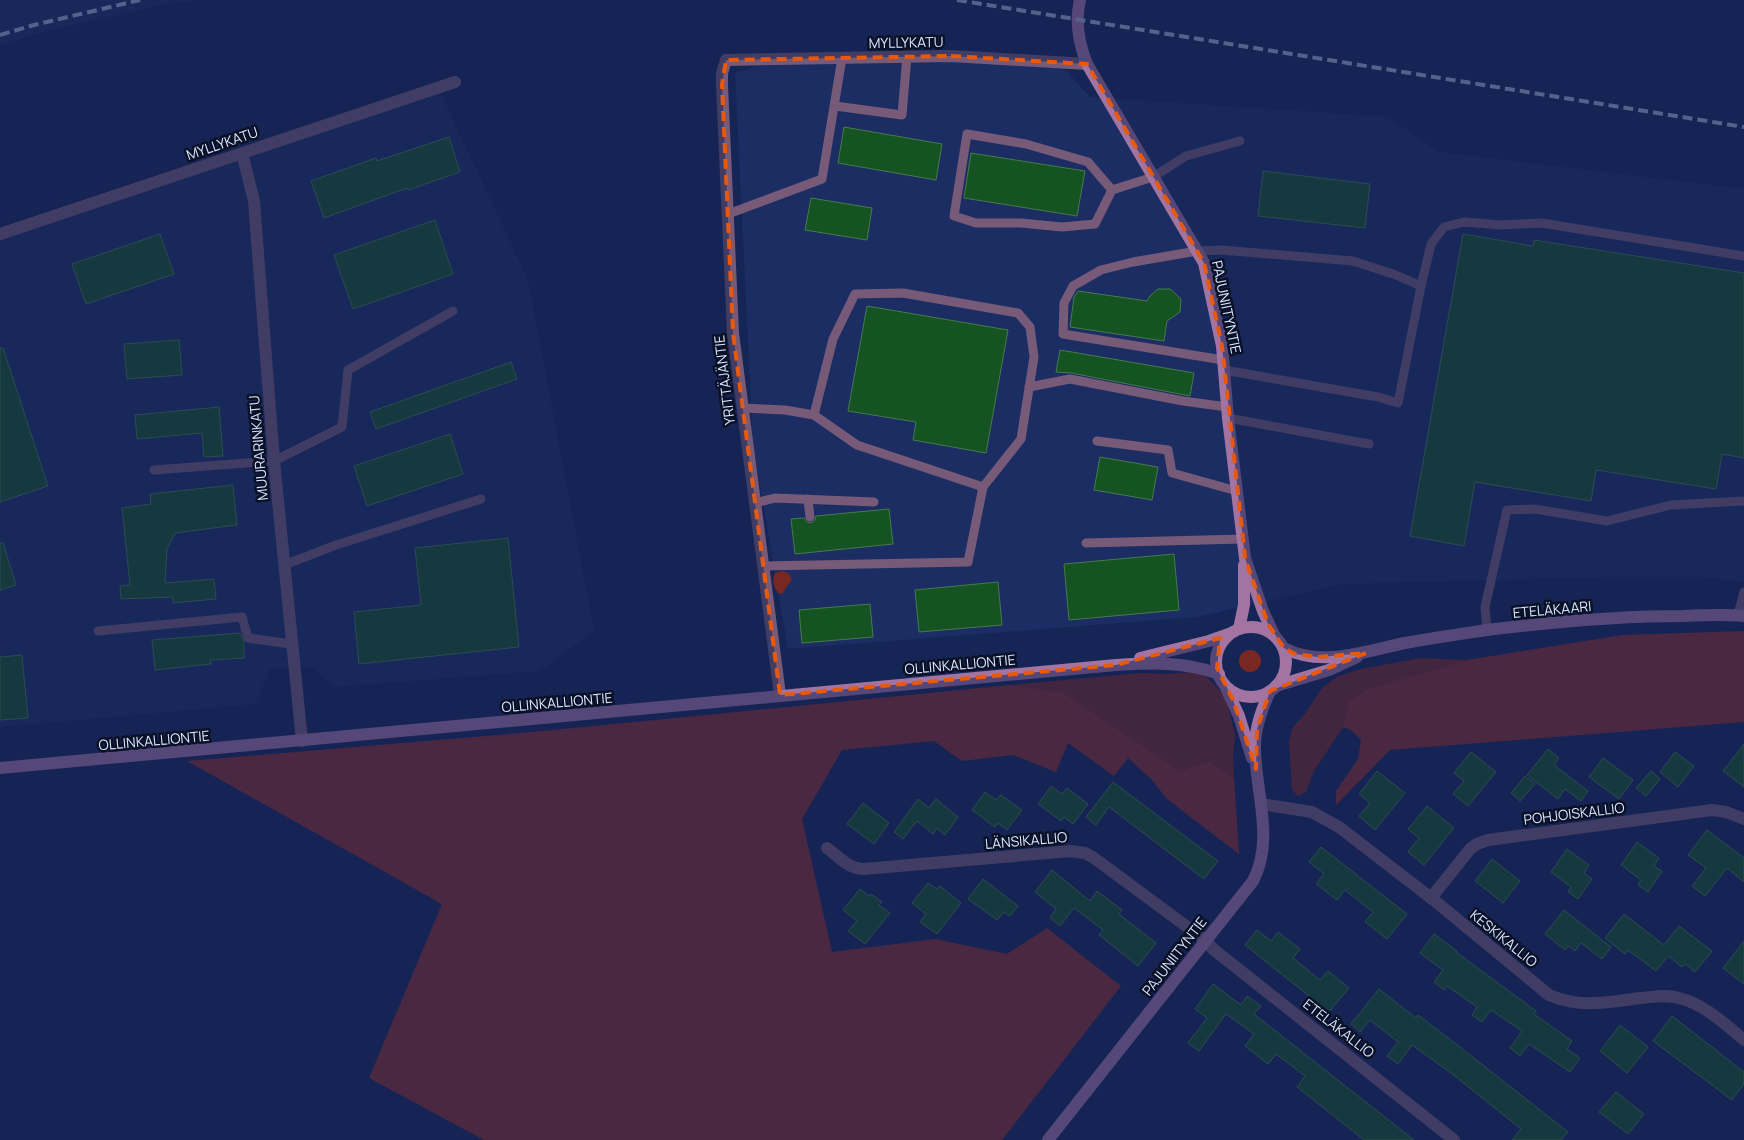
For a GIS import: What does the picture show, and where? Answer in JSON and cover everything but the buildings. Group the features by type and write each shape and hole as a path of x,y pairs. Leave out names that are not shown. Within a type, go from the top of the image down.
{"street":[{"name":"PAJUNIITYNTIE","path":"1078,1 1078,30 1087,64 1204,262 1222,346 1245,558 1243,575 1244,605 1236,631"},
{"name":"MYLLYKATU","path":"726,60 951,56 1087,64"},
{"name":"YRITTÄJÄNTIE","path":"726,60 722,73 722,85 733,333 780,695"},
{"name":"MYLLYKATU","path":"0,234 455,82"},
{"name":"MUURARINKATU","path":"242,153 254,201 274,461 302,741"},
{"name":"PAJUNIITYNTIE","path":"1245,558 1263,611 1274,635"},
{"name":"ETELÄKAARI","path":"1284,648 1295,654 1318,657 1366,653 1403,644 1487,630 1657,616 1741,615"},
{"path":"1252,627 1260,628 1274,635 1284,648 1286,659 1285,671 1273,689 1263,695 1248,696 1239,694 1222,679 1217,668 1218,652 1224,640 1236,631 1252,627"},
{"name":"OLLINKALLIONTIE","path":"1116,665 1209,641 1236,631"},
{"name":"ETELÄKAARI","path":"1273,689 1329,670 1366,653"},
{"name":"OLLINKALLIONTIE","path":"0,768 1116,665 1152,663 1194,666 1222,679"},
{"name":"PAJUNIITYNTIE","path":"1222,679 1233,700 1256,770"},
{"name":"PAJUNIITYNTIE","path":"1048,1140 1253,881 1258,871 1263,858 1264,840 1255,746 1262,711 1273,689"},
{"name":"KESKIKALLIO","path":"1261,804 1312,812 1324,817 1431,898 1550,994 1564,1001 1592,1004 1665,995 1680,998 1697,1005 1744,1040"},
{"name":"POHJOISKALLIO","path":"1431,898 1470,849 1488,840 1712,810 1726,812 1744,819"},
{"name":"LÄNSIKALLIO","path":"827,848 851,866 864,869 1078,851 1094,858 1205,940"},
{"name":"ETELÄKALLIO","path":"1205,940 1213,949 1454,1140"}],"lane":[{"path":"835,106 902,115 907,56"},
{"path":"728,214 822,179 842,58"},
{"path":"1112,190 1088,162 1026,144 967,134 954,216 976,223 1021,223 1062,227 1096,224 1112,190 1154,177 1186,156 1240,141"},
{"path":"1421,286 1396,275 1353,261 1221,250 1197,251 1100,270 1073,286 1064,303 1063,334 1224,365 1378,397 1398,403 1431,244 1444,227 1464,222 1501,225 1542,223 1744,256"},
{"path":"762,566 968,562 983,487 1021,439 1034,357 1030,327 1018,313 902,293 855,294 833,339 814,414"},
{"path":"154,470 274,461 342,427 348,370 452,311"},
{"path":"1029,387 1070,379 1183,401 1369,444"},
{"path":"743,408 785,410 814,414 857,445 983,487"},
{"path":"1097,441 1168,450 1172,473 1237,491"},
{"path":"754,503 775,498 874,502"},
{"path":"284,565 336,545 481,499"},
{"path":"808,499 810,517"},
{"path":"1487,630 1485,607 1507,510 1535,509 1606,521 1671,506 1744,501"},
{"path":"1086,543 1243,539"},
{"path":"1741,615 1744,592"},
{"path":"98,631 242,617 248,638 291,644"}],"highlighted area":[{"path":"951,56 1087,64 1204,263 1222,346 1245,558 1268,624 1284,648 1295,654 1318,657 1366,653 1270,691 1257,729 1256,769 1233,700 1217,668 1220,638 1116,665 780,695 733,333 722,85 726,60"}],"shaded area":[{"path":"0,0 199,0 165,4 43,32 0,45"},
{"path":"1017,62 1062,66 1090,97 1388,117 1439,152 1744,189 1744,582 1703,577 1605,577 1342,584 1197,617 788,649 753,445 735,73 763,64"},
{"path":"439,90 528,280 594,631 540,671 333,687 313,667 270,669 255,704 0,727 0,237"},
{"path":"783,571 789,574 792,579 782,594 778,593 773,581 775,573"},
{"path":"1744,631 1744,722 1390,750 1336,805 1336,791 1358,759 1361,740 1351,730 1343,727 1349,701 1367,689 1467,660 1623,635"},
{"path":"1250,650 1258,653 1261,661 1258,669 1250,672 1242,669 1239,661 1242,653"},
{"path":"1421,658 1467,660 1367,689 1349,701 1343,727 1314,771 1306,792 1298,796 1292,790 1289,742 1293,727 1304,715 1323,687 1337,677 1361,669"},
{"path":"1191,672 1204,674 1225,696 1235,735 1234,778 1210,761 1181,771 1063,692 1010,685 1140,673 1166,674"},
{"path":"1010,685 1063,692 1181,771 1210,761 1234,778 1239,854 1167,799 1153,781 1128,758 1114,776 1068,743 1056,772 1013,755 962,761 934,741 842,750 802,819 832,952 935,939 1007,954 1047,928 1121,986 1002,1140 484,1140 369,1078 442,904 187,761 533,732"}],"railway":[{"path":"0,35 140,0"},
{"path":"957,0 1744,127"}]}
